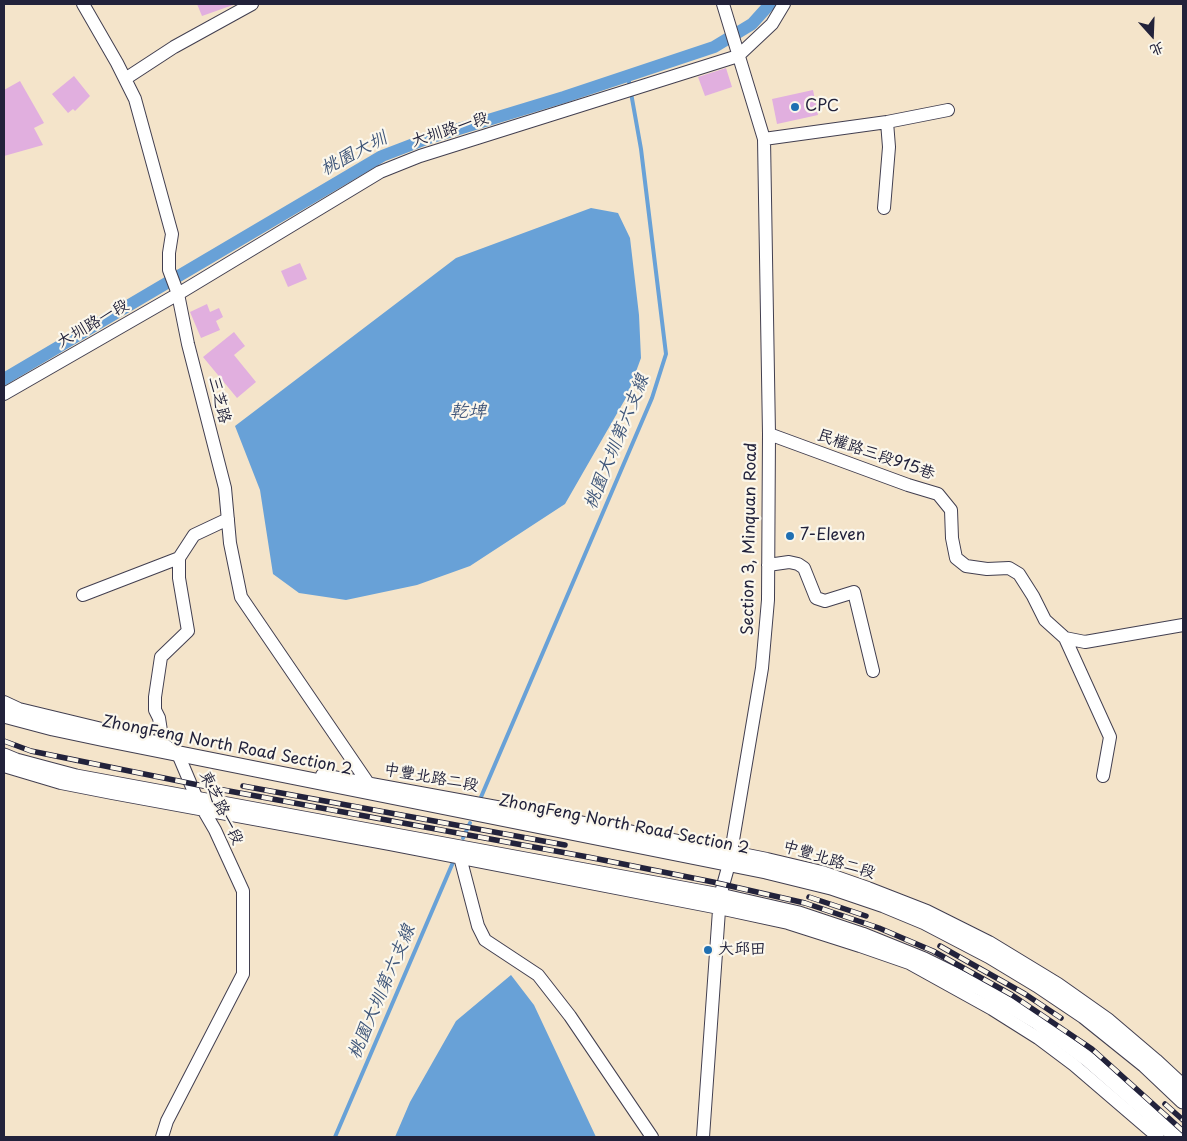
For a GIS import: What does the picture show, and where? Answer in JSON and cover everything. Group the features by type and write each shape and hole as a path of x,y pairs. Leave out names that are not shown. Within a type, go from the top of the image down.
{"main road":[{"name":"ZhongFeng North Road Section 2","path":"4,714 53,728 178,754 729,858 766,871 831,887 925,922 990,956 1038,985 1084,1016 1145,1065 1183,1101"},
{"path":"4,756 76,777 200,805 719,902 799,914 862,934 924,960 981,988 1036,1021 1089,1060 1177,1137"}],"street":[{"name":"三芝路","path":"83,4 135,100 172,234 169,253 170,272 177,290 188,344 225,488 230,543 241,597 368,783"},
{"path":"125,79 174,47 252,4"},
{"name":"大圳路一段","path":"4,394 177,290 380,172 420,156 738,55 772,24 784,4"},
{"name":"Section 3, Minquan Road","path":"703,1137 719,902 729,858 762,668 768,600 764,139 724,8"},
{"path":"764,139 887,122 948,110"},
{"path":"884,208 889,147 887,122"},
{"name":"民權路三段915巷","path":"768,434 938,494 951,510 952,538 956,558 966,566 1009,568 1019,574 1045,620 1065,638"},
{"path":"178,754 163,744 154,697 161,657 188,631 179,578 179,558 194,535 228,519"},
{"path":"83,595 179,558"},
{"path":"768,565 789,562 798,564 804,568 816,598 825,601 854,592 873,671"},
{"path":"1065,638 1085,642 1183,625"},
{"path":"1065,638 1110,737 1102,776"},
{"name":"中豐北路二段","path":"4,702 19,709 212,756 633,832 729,858 822,872 927,911 989,942 1058,984 1109,1020 1183,1085"},
{"name":"東芝路一段","path":"162,1137 167,1121 243,974 243,891 215,830 200,805 178,754"},
{"path":"4,766 61,783 200,805 460,857 719,902 788,922 909,963 992,1008 1038,1038 1117,1101 1158,1137"},
{"path":"460,857 478,926 485,940 538,975 570,1016 652,1137"}],"water":[{"name":"乾埤","path":"591,208 618,213 630,238 639,315 641,358 627,396 565,504 470,566 417,585 346,600 299,593 273,574 260,490 235,426 456,258"},
{"path":"511,975 534,1005 596,1137 395,1137 410,1102 456,1021"}],"building":[{"path":"197,4 233,4 233,5 202,16"},
{"path":"726,68 732,87 705,96 698,77"},
{"path":"74,76 90,96 75,111 73,109 68,113 52,94"},
{"path":"20,81 44,123 34,128 43,145 4,156 4,90"},
{"name":"CPC","path":"813,90 818,115 777,124 772,99"},
{"path":"300,263 307,279 288,287 281,271"},
{"path":"207,304 210,312 219,308 223,317 216,321 220,330 201,338 190,312"},
{"path":"234,332 245,346 234,355 256,382 237,398 203,357"}],"waterway":[{"name":"桃園大圳","path":"4,379 382,156 429,138 564,97 714,47 752,24 770,4"},
{"name":"桃園大圳第六支線","path":"481,797 652,398 666,354 641,149 628,76"},
{"name":"桃園大圳第六支線","path":"463,838 470,823"},
{"name":"桃園大圳第六支線","path":"335,1137 454,860"}],"railway":[{"path":"4,741 31,751 218,789 588,857 805,903 879,928 933,951 1012,995 1092,1049 1183,1131"},
{"path":"243,786 565,845"},
{"path":"809,897 866,916"},
{"path":"940,946 1025,994 1061,1018"},
{"path":"1165,1104 1183,1120"}],"place":[{"name":"CPC","path":"795,107"},
{"name":"7-Eleven","path":"790,536"},
{"name":"大邱田","path":"708,950"}]}
